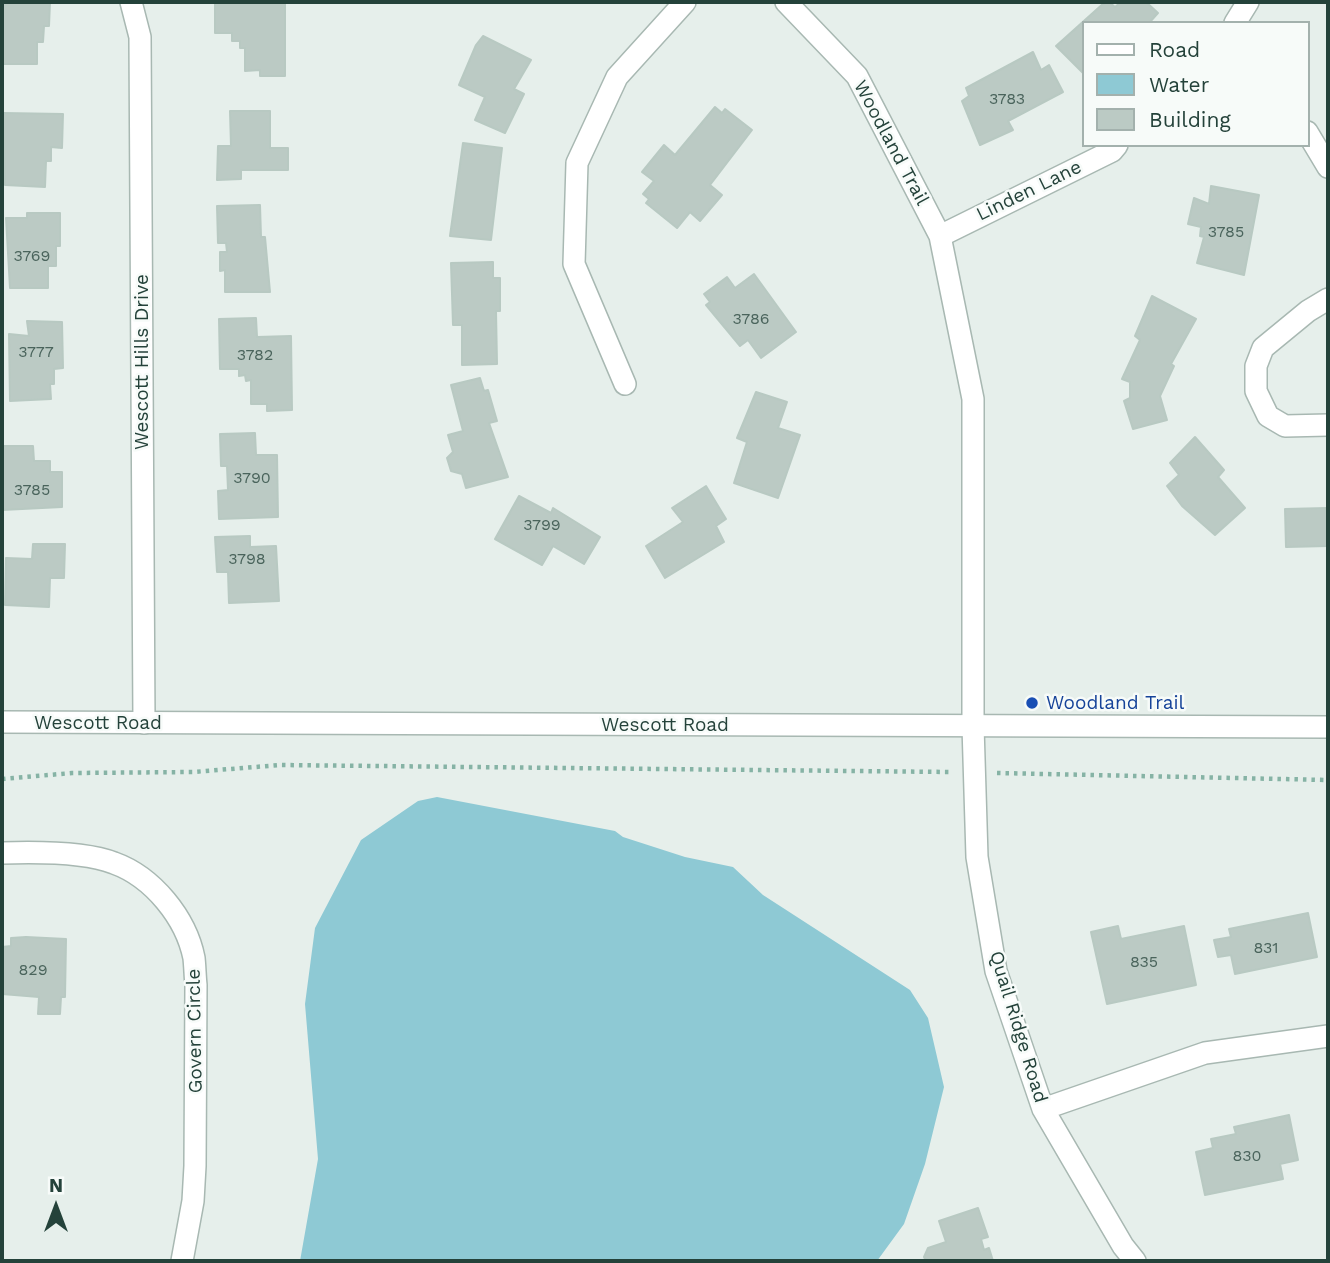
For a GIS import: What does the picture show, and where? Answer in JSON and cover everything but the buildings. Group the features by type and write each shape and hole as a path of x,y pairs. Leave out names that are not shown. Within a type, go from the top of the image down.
{"street":[{"name":"Wescott Hills Drive","path":"131,2 140,37 145,723"},
{"path":"625,384 574,264 577,163 617,77 685,2"},
{"name":"Woodland Trail","path":"786,2 857,76 940,236 973,399 973,726"},
{"path":"1236,21 1248,2"},
{"path":"1309,135 1328,167"},
{"name":"Linden Lane","path":"940,236 1115,147"},
{"path":"1328,299 1308,311 1263,348 1256,366 1256,391 1268,416 1285,426 1328,425"},
{"name":"Wescott Road","path":"2,722 1328,727"},
{"name":"Quail Ridge Road","path":"973,726 977,857 996,971 1043,1109 1123,1246 1135,1261"},
{"name":"Govern Circle","path":"2,853 66,854 115,863 138,876 158,893 174,912 186,934 194,957 196,985 195,1166 193,1201 182,1261"},
{"path":"1043,1109 1205,1053 1328,1036"}],"path":[{"path":"2,779 72,773 193,772 280,765 974,772 1328,780"}],"water":[{"path":"437,797 615,831 623,837 685,857 733,867 763,895 910,990 928,1018 944,1087 925,1164 904,1224 877,1261 300,1261 318,1159 305,1004 315,928 361,840 418,801"}],"place":[{"name":"Woodland Trail","path":"1032,703"}]}
